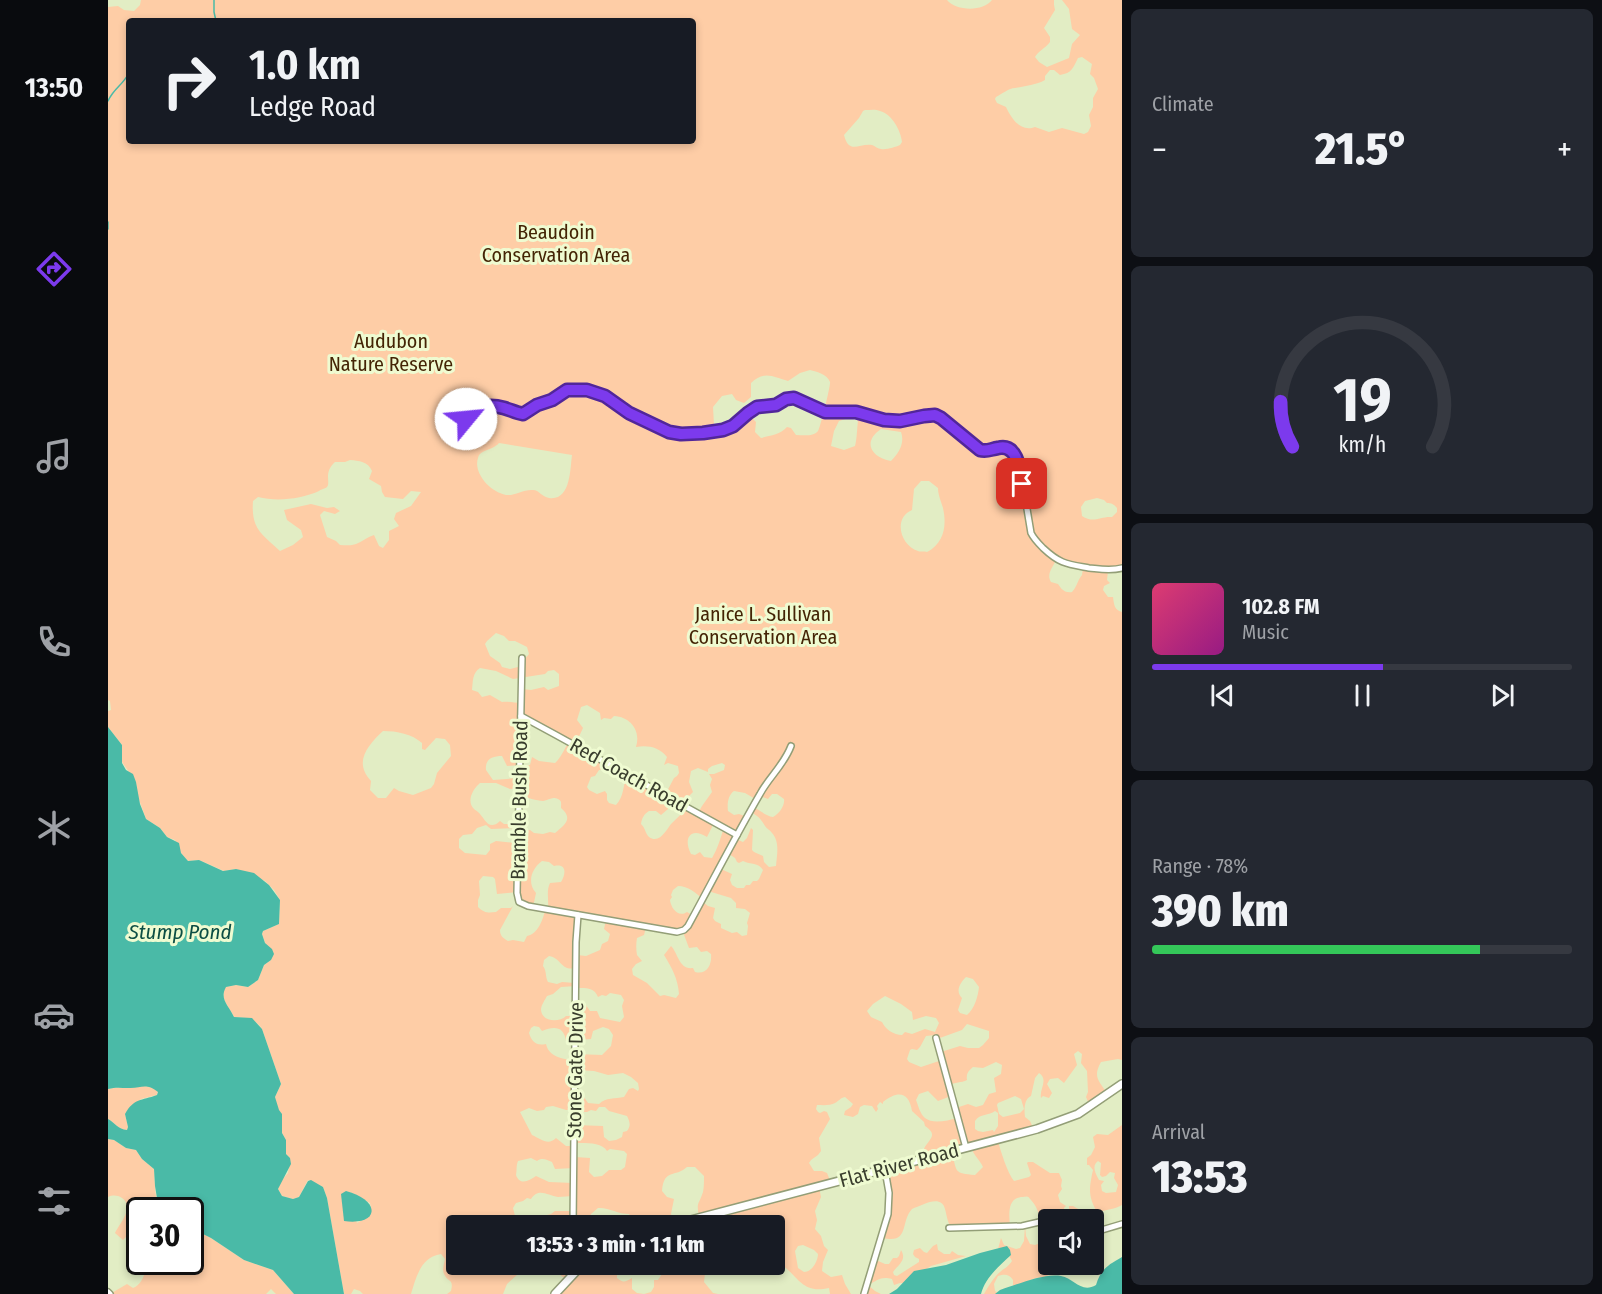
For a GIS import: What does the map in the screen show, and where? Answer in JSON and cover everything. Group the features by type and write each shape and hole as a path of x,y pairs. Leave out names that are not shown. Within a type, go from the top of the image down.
{"main road":[{"name":"Flat River Road","path":"711,1215 1037,1130 1078,1114 1122,1084"},
{"path":"555,1294 573,1275"}],"street":[{"path":"463,437 468,415 474,410 492,406 523,414 537,405 552,400 562,392 573,390 594,391 629,413 673,433 723,430 735,425 757,407 776,405 786,399 794,398 825,412 856,412 884,420 900,421 935,415 981,451 1001,447 1011,450 1020,467 1031,533 1050,555 1071,565 1109,570 1122,568"},
{"name":"Bramble Bush Road","path":"522,658 518,900 528,906 677,932 684,930 762,790 791,747"},
{"name":"Red Coach Road","path":"521,716 737,835"},
{"name":"Stone Gate Drive","path":"573,1215 578,915"},
{"path":"936,1038 966,1148"},
{"path":"864,1294 888,1214 885,1170"},
{"path":"949,1228 1022,1226 1038,1222"},
{"path":"1104,1229 1122,1224"}],"green space":[{"path":"141,0 947,0 951,4 970,9 982,7 992,0 1054,0 1055,10 1044,28 1050,37 1050,42 1035,57 1047,67 1069,58 1072,44 1080,35 1072,29 1069,9 1062,0 1122,0 1122,568 1108,571 1107,580 1110,583 1104,586 1103,590 1108,597 1113,597 1116,608 1122,612 1122,1060 1101,1062 1097,1076 1107,1094 1090,1106 1086,1097 1088,1092 1087,1071 1081,1063 1082,1054 1078,1051 1074,1054 1077,1065 1064,1083 1058,1078 1050,1079 1047,1084 1052,1093 1049,1098 1043,1096 1041,1098 1044,1082 1039,1073 1035,1078 1031,1096 1025,1108 1025,1117 1030,1121 1034,1130 998,1141 1014,1181 1031,1175 1028,1162 1033,1162 1050,1173 1059,1173 1062,1189 1058,1195 1060,1202 1066,1206 1064,1209 1038,1209 1038,1212 1035,1205 1026,1196 1012,1203 1009,1212 1010,1227 951,1227 943,1205 936,1201 912,1209 901,1235 897,1238 883,1238 889,1215 885,1170 925,1158 923,1151 932,1133 912,1111 908,1100 902,1095 888,1098 883,1104 880,1102 876,1112 872,1106 864,1105 853,1117 844,1115 853,1104 845,1097 833,1104 817,1105 818,1112 827,1112 830,1119 819,1138 821,1151 809,1163 814,1171 827,1173 831,1183 819,1187 821,1197 815,1211 817,1220 815,1229 828,1250 822,1271 831,1277 842,1275 851,1294 830,1294 829,1288 807,1287 785,1268 785,1215 699,1215 698,1205 703,1192 704,1176 695,1167 687,1167 668,1176 663,1184 662,1191 667,1197 674,1199 671,1215 629,1215 598,1208 591,1215 547,1215 555,1211 573,1211 573,1196 558,1197 537,1193 531,1199 527,1198 516,1203 513,1208 515,1215 446,1215 446,1275 517,1275 507,1284 503,1294 447,1294 451,1291 452,1284 443,1272 445,1259 441,1254 424,1263 417,1275 411,1294 363,1294 354,1289 351,1294 344,1294 327,1198 323,1187 308,1180 299,1197 293,1199 282,1196 278,1189 288,1173 290,1158 286,1154 286,1140 282,1133 275,1097 281,1084 262,1029 246,1018 234,1017 224,996 225,987 236,985 248,987 258,980 264,965 271,960 262,934 263,931 279,924 280,900 265,881 236,869 224,871 199,860 188,861 175,840 167,837 160,828 146,819 137,794 136,782 122,762 122,745 108,727 108,711 111,710 108,700 108,7 118,6 124,10 134,11 140,5","holes":["1082,57 1092,64 1090,74 1098,89 1089,115 1091,126 1088,132 1084,134 1062,128 1049,132 1035,127 1025,128 1017,123 1006,107 997,103 996,97 1010,89 1045,80 1050,70 1060,75 1067,73 1072,70 1078,58","878,110 892,119 898,128 902,142 900,145 886,149 872,145 855,147 849,145 844,135 863,111","810,370 822,374 830,382 823,415 816,433 796,435 791,428 787,427 778,433 761,438 755,432 756,422 751,417 737,431 718,434 714,425 713,407 722,396 732,394 736,400 744,403 751,397 751,383 756,379 774,376 788,381","852,417 858,421 855,446 844,450 831,446 839,421","881,429 901,432 902,440 897,455 891,461 874,453 871,448 872,439","499,443 572,455 570,476 562,495 549,498 533,490 506,495 489,486 480,476 478,458 481,453","350,460 366,463 372,471 369,479 381,486 385,497 403,499 411,491 421,492 411,506 396,513 394,519 399,526 389,531 389,540 383,548 379,546 374,535 354,545 340,545 327,537 320,515 324,511 335,514 340,511 334,507 327,508 311,504 284,510 287,520 301,530 303,537 280,551 259,530 254,518 253,501 258,497 297,498 319,491 328,485 328,473 335,462","921,481 929,481 938,488 944,515 943,533 937,544 927,552 912,548 903,538 902,519 912,510 914,489","1097,498 1112,504 1117,508 1117,512 1112,517 1094,520 1082,516 1081,507 1085,501","1056,560 1083,568 1082,575 1072,592 1051,582 1050,573","496,633 509,641 515,641 527,647 529,654 522,666 510,669 502,667 490,656 485,644","480,668 496,671 513,679 545,674 554,670 559,674 559,686 548,690 544,687 531,690 522,689 521,703 502,702 490,695 482,697 478,692 472,690 476,672","587,705 600,713 601,720 611,719 614,716 630,722 636,730 636,747 657,749 667,757 664,765 668,763 678,766 679,773 665,795 627,775 622,795 616,805 609,803 605,791 597,794 589,790 587,787 591,777 595,776 599,770 603,770 606,763 575,745 583,728 577,720 581,707","523,718 569,742 555,763 539,761 532,757 530,765 520,766 519,778 493,780 486,770 490,759 502,756 507,766 519,765","383,731 399,732 414,737 422,743 422,749 425,750 436,738 445,739 450,745 451,756 437,773 431,788 413,795 394,788 386,798 378,798 370,790 371,781 363,767 365,754 372,742","722,763 725,765 724,770 709,774 712,779 710,785 712,792 698,813 686,807 660,837 657,839 649,837 641,824 645,815 649,811 656,811 661,815 673,800 681,804 693,792 689,782 691,771 698,768 708,772 708,769","480,783 496,783 510,789 519,789 519,796 541,801 556,798 561,801 561,808 567,815 566,822 555,833 543,834 530,830 518,830 516,843 496,841 490,844 490,850 486,855 465,853 459,848 459,839 463,835 472,834 477,828 486,825 491,829 518,828 518,824 504,824 500,821 490,825 474,809 471,795","734,791 745,793 757,800 760,796 768,799 772,794 777,794 784,799 781,810 773,817 753,807 751,812 775,837 776,866 769,867 764,862 763,856 752,850 753,830 751,828 743,842 736,839 747,817 734,815 728,811 730,795","714,823 724,828 712,858 704,857 700,852 695,855 691,854 688,839 696,833 707,837","729,854 739,863 743,861 757,865 763,870 757,881 753,881 744,888 732,885 730,880 732,874 721,869","542,861 561,866 564,876 561,882 550,883 548,909 545,910 537,930 527,936 524,942 508,941 502,937 500,930 513,906 501,908 496,912 486,912 480,909 478,907 479,881 483,876 493,877 497,894 517,892 520,903 533,907 536,893 531,881 533,872","682,886 703,899 708,891 731,898 736,903 736,908 745,909 750,913 747,935 742,936 737,932 732,933 721,928 721,924 713,918 715,908 702,901 694,916 687,912 678,913 673,909 671,895 673,890","580,915 606,920 604,929 610,934 608,941 602,944 600,950 586,956 577,955","646,927 683,932 689,948 697,947 701,952 707,951 711,954 711,962 706,971 695,972 693,968 682,964 671,946 664,955 674,974 679,994 676,998 660,996 647,983 633,975 632,969 642,961 637,955 637,938 644,935","549,956 557,959 567,968 576,969 575,983 548,982 543,966 544,960","966,977 973,979 979,987 977,998 967,1015 958,1010 962,998 959,990 960,984","576,986 592,990 598,997 610,993 621,995 624,1000 622,1006 624,1017 620,1022 600,1018 597,1011 590,1011 586,1005 577,1005 576,1016 551,1020 544,1017 541,1008 547,996 561,987","885,996 912,1012 913,1020 926,1016 936,1018 939,1023 935,1032 925,1029 912,1034 905,1032 902,1035 890,1031 882,1022 871,1017 867,1011","967,1024 989,1031 989,1038 979,1048 960,1046 941,1052 942,1060 921,1067 909,1062 907,1059 910,1050 917,1050 926,1036 935,1035 937,1039 962,1030","539,1027 542,1031 558,1028 563,1032 566,1041 591,1039 593,1031 603,1027 609,1029 613,1035 611,1046 602,1055 576,1054 574,1060 557,1056 550,1052 546,1044 535,1043 529,1033 531,1028","996,1062 1002,1065 1001,1074 994,1078 996,1092 989,1094 983,1105 976,1107 968,1104 956,1108 957,1118 944,1121 928,1120 920,1112 916,1100 919,1094 928,1091 938,1101 951,1096 949,1085 967,1080 969,1071 973,1067 983,1068","576,1070 608,1075 623,1073 638,1083 638,1091 633,1088 629,1089 624,1097 608,1099 599,1104 588,1103 584,1097 576,1097","1015,1096 1021,1099 1024,1109 1020,1113 1003,1117 999,1114 997,1105","553,1106 576,1112 587,1112 605,1107 609,1111 627,1116 629,1127 623,1132 622,1137 616,1140 609,1141 604,1137 603,1126 575,1125 575,1143 597,1145 607,1151 610,1149 624,1151 627,1154 625,1167 621,1170 609,1170 602,1176 594,1177 589,1172 590,1158 575,1157 574,1146 566,1146 556,1138 547,1142 532,1135 520,1112 529,1108 537,1111 544,1110 546,1107","995,1111 998,1113 998,1126 994,1132 993,1130 983,1132 975,1129 977,1118","971,1147 983,1167 975,1175 963,1174 958,1171 952,1152","531,1158 537,1161 541,1159 552,1162 555,1169 574,1168 573,1183 549,1182 536,1176 528,1181 520,1180 516,1175 518,1161","346,1191 370,1203 369,1216 357,1223","803,1245 814,1250 818,1254 814,1266 804,1272 798,1268 795,1251 798,1246"]},
{"path":"141,1086 158,1091 157,1095 141,1099 125,1114 127,1130 108,1119 108,1089"},
{"path":"1122,1125 1122,1205 1104,1210 1096,1209 1092,1201 1090,1192 1093,1170 1087,1165 1087,1158 1095,1147 1093,1137 1097,1134 1108,1135","holes":["1098,1161 1101,1163 1100,1175 1102,1177 1110,1172 1115,1173 1114,1178 1118,1185 1116,1192 1102,1191 1101,1185 1104,1181 1099,1180 1094,1168"]},
{"path":"108,1139 136,1150 142,1159 154,1169 156,1197 126,1197 126,1202 120,1197 108,1197"},
{"path":"126,1212 126,1237 123,1240 115,1233"},
{"path":"1025,1226 1030,1244 1038,1244 1038,1275 1049,1275 1013,1287 1013,1280 1010,1277 998,1276 994,1284 995,1291 999,1294 984,1294 1000,1272 1012,1261 1007,1252 998,1249 1001,1238 1004,1245 1016,1249 1020,1248 1024,1241"},
{"path":"204,1234 244,1260 273,1270 294,1294 276,1294 271,1289 266,1294 110,1294 127,1284 133,1288 144,1275 204,1275"},
{"path":"937,1244 938,1250 944,1254 950,1254 952,1251 966,1256 931,1266 904,1283 894,1285 892,1279 880,1279 868,1285 881,1294 864,1294 876,1260 889,1264 893,1258 899,1256 901,1250 903,1259 893,1272 897,1276 919,1262 913,1254 914,1250 920,1248 927,1253"},
{"path":"560,1275 617,1275 621,1281 632,1278 632,1289 644,1294 562,1294 558,1291 567,1280"},
{"path":"661,1275 705,1275 704,1282 713,1293 718,1294 644,1294 651,1292 654,1280 658,1280"}],"water":[{"name":"Stump Pond","path":"108,727 122,745 122,763 126,770 133,774 146,819 160,828 167,837 179,843 181,853 188,861 199,860 223,871 236,869 254,873 269,885 280,900 279,924 263,931 262,934 265,943 274,954 271,960 264,965 258,980 248,987 236,985 226,987 224,999 234,1017 252,1018 262,1029 281,1084 275,1097 282,1114 282,1133 286,1140 286,1154 291,1164 278,1189 282,1196 293,1199 299,1197 308,1181 311,1180 323,1187 327,1198 344,1294 294,1294 273,1270 244,1260 204,1234 204,1197 157,1197 154,1169 142,1159 136,1150 108,1139 108,1119 127,1130 125,1114 128,1109 142,1099 157,1095 158,1092 146,1087 108,1089"},
{"path":"346,1191 366,1200 372,1211 370,1216 356,1222 344,1221 341,1194"},
{"path":"1007,1246 1011,1255 989,1278 981,1294 889,1294 914,1271 946,1265"},
{"path":"1122,1257 1122,1294 995,1294 1000,1290 1038,1278 1054,1276 1066,1277 1082,1287 1091,1287 1096,1285 1100,1275 1104,1275 1104,1270"}],"waterway":[{"path":"214,0 215,18"},
{"path":"108,101 126,78"},
{"path":"108,222 108,229"}],"route":[{"path":"466,419 470,412 488,406 498,406 523,414 532,407 552,400 562,392 580,390 594,391 605,396 629,413 669,432 703,433 733,426 757,407 776,405 786,399 794,398 820,411 856,412 884,420 900,421 935,415 980,450 985,452 999,447 1011,450 1020,467 1022,484"}],"park label":[{"name":"Beaudoin Conservation Area","path":"556,244"},
{"name":"Audubon Nature Reserve","path":"391,352"},
{"name":"Janice L. Sullivan Conservation Area","path":"763,626"}]}
